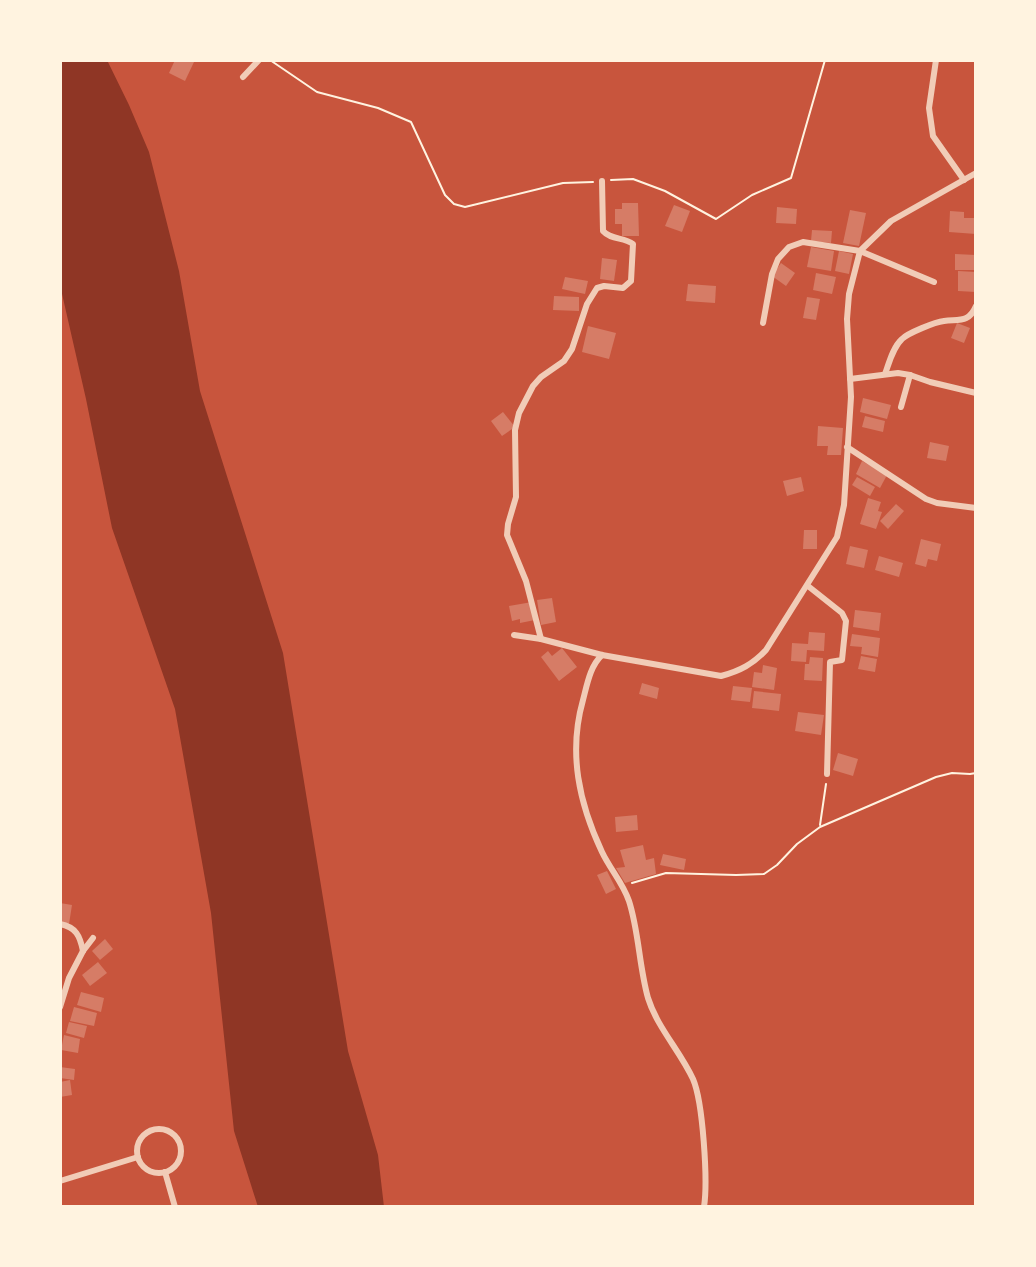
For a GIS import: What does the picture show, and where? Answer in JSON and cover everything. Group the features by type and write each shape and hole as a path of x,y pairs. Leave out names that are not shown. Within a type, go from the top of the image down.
{"street":[{"path":"243,77 259,60"},
{"path":"936,60 929,108 933,136 964,180"},
{"path":"514,635 602,655 721,676 739,672 766,650 837,537 844,505 847,447 850,379 848,307 860,251 891,221 976,173"},
{"path":"541,639 530,593 507,535 516,497 515,430 519,413 533,386 564,361 572,349 587,304 597,288 623,288 631,281 633,244 607,236 603,231 602,181"},
{"path":"763,323 772,274 778,259 789,247 803,242 860,251 934,282"},
{"path":"885,374 903,337 944,321 968,318 976,306"},
{"path":"850,379 885,374 910,375 976,393"},
{"path":"901,407 910,375"},
{"path":"847,447 926,499 976,508"},
{"path":"808,586 842,613 846,621 842,660 830,662 827,774"},
{"path":"602,655 592,670 578,717 575,763 584,811 603,855 624,886 632,910 649,1001 693,1080 697,1093 704,1153 704,1207"},
{"path":"60,924 68,925 80,936 83,951"},
{"path":"60,1007 69,978 93,938"},
{"path":"154,1129 165,1129 175,1135 181,1145 181,1156 175,1166 165,1172 148,1170 138,1157 138,1145 143,1135 154,1129"},
{"path":"60,1181 138,1157"},
{"path":"165,1172 175,1207"}],"path":[{"path":"270,60 317,92 378,108 411,122 445,195 454,204 465,207 563,183 633,179 665,191 716,219 752,195 791,178 825,60"},
{"path":"624,886 666,873 764,874 820,827 936,777 976,773"},
{"path":"820,827 827,774"},
{"path":"970,774 976,779"}],"shaded area":[{"path":"60,60 107,60 149,152 179,271 200,391 283,653 348,1051 378,1155 384,1207 258,1207 234,1131 211,913 175,709 112,528 60,285"}],"building":[{"path":"175,60 194,62 185,81 169,73"},
{"path":"622,203 638,203 639,236 622,236 622,224 615,224 615,209 622,209"},
{"path":"674,205 690,211 682,232 665,226"},
{"path":"777,207 797,209 796,224 776,223"},
{"path":"850,210 866,213 859,246 843,243"},
{"path":"950,211 964,212 964,218 976,218 976,234 949,232"},
{"path":"812,230 832,231 831,243 811,241"},
{"path":"811,247 834,251 831,271 807,267"},
{"path":"839,251 853,254 849,274 835,271"},
{"path":"955,254 976,255 976,270 955,270"},
{"path":"602,258 617,260 614,281 600,279"},
{"path":"781,263 795,273 786,286 772,276"},
{"path":"958,271 976,272 976,292 958,291"},
{"path":"816,273 836,277 832,294 813,290"},
{"path":"565,277 588,281 585,294 562,289"},
{"path":"688,284 716,286 715,303 686,301"},
{"path":"554,296 579,297 579,311 553,310"},
{"path":"807,297 820,299 816,320 803,318"},
{"path":"957,323 970,328 964,343 951,338"},
{"path":"588,326 616,333 609,359 582,352"},
{"path":"863,398 891,405 887,419 860,412"},
{"path":"503,412 515,427 502,436 491,421"},
{"path":"865,416 885,421 883,432 862,427"},
{"path":"818,426 843,428 841,455 827,455 828,446 817,446"},
{"path":"930,442 949,446 946,461 927,458"},
{"path":"862,461 887,475 880,488 856,474"},
{"path":"801,477 804,491 787,496 783,481"},
{"path":"857,477 875,487 870,496 852,485"},
{"path":"868,498 881,502 878,511 882,512 876,529 860,524"},
{"path":"896,504 904,511 888,529 880,521"},
{"path":"804,530 817,530 817,549 803,549"},
{"path":"921,539 941,544 937,561 928,559 926,567 915,564"},
{"path":"850,546 868,550 864,568 846,564"},
{"path":"879,556 903,563 899,577 875,570"},
{"path":"552,598 556,622 541,625 537,600"},
{"path":"532,602 535,620 512,621 509,606"},
{"path":"855,610 881,613 879,631 853,627"},
{"path":"809,632 825,633 824,651 807,650 806,662 791,661 792,643 808,644"},
{"path":"852,634 880,638 878,657 861,654 862,647 850,646"},
{"path":"562,648 577,667 559,681 541,657 548,651 552,656"},
{"path":"861,656 877,659 875,672 858,669"},
{"path":"810,657 823,658 822,681 804,680 805,664 809,664"},
{"path":"763,665 777,668 774,690 752,687 754,672 762,673"},
{"path":"642,683 659,688 657,699 639,694"},
{"path":"733,686 752,688 750,702 731,700"},
{"path":"754,691 781,694 779,711 752,708"},
{"path":"798,712 824,715 821,735 795,731"},
{"path":"838,753 858,759 853,776 833,770"},
{"path":"637,815 638,830 616,832 615,817"},
{"path":"643,845 646,860 654,858 656,874 625,883 616,868 625,867 620,850"},
{"path":"663,854 686,859 684,870 660,865"},
{"path":"607,871 616,889 606,894 597,875"},
{"path":"60,903 72,905 69,924 60,923"},
{"path":"105,939 113,949 100,960 92,951"},
{"path":"98,962 107,973 90,986 82,975"},
{"path":"81,992 104,998 101,1012 77,1005"},
{"path":"74,1007 97,1013 94,1026 70,1021"},
{"path":"69,1022 87,1026 84,1038 66,1033"},
{"path":"64,1035 80,1039 78,1053 61,1050"},
{"path":"60,1067 75,1069 74,1080 60,1078"},
{"path":"70,1080 72,1095 60,1097 60,1082"}]}
